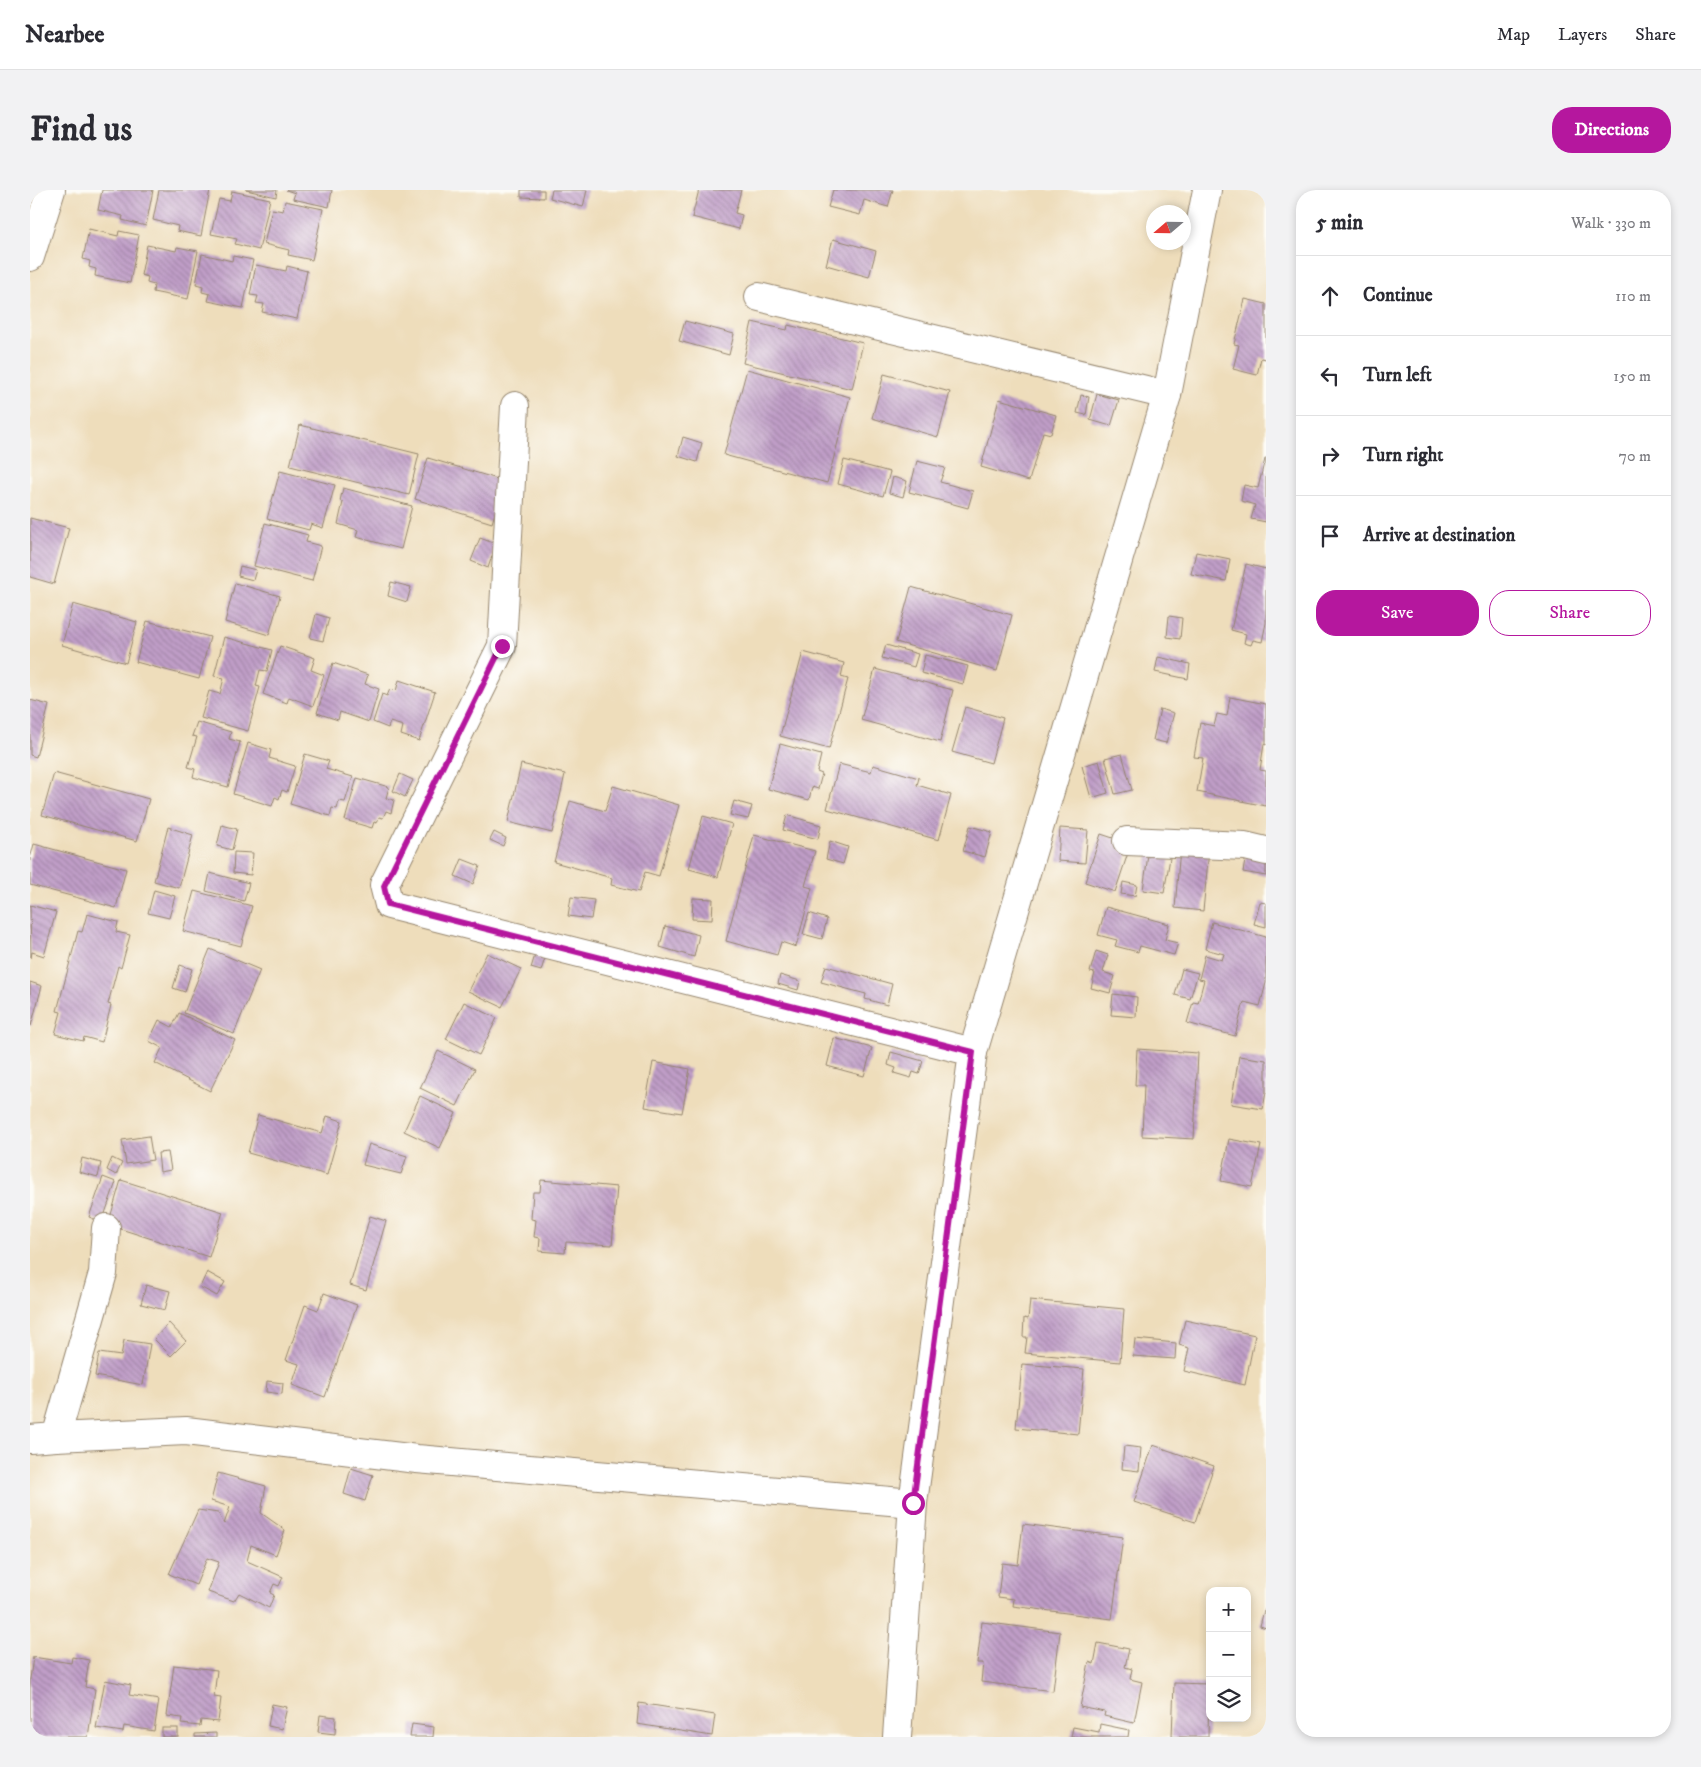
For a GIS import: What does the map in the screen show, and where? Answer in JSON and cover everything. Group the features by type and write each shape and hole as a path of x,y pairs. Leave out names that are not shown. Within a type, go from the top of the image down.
{"street":[{"path":"30,257 51,190"},
{"path":"897,1737 913,1503 973,1052 1167,395 1207,190"},
{"path":"759,297 1167,395"},
{"path":"515,406 502,646 384,886 388,904 973,1052"},
{"path":"1126,841 1245,846 1266,851"},
{"path":"106,1228 103,1273 43,1438 186,1432 417,1459 913,1503"}],"building":[{"path":"102,190 153,190 146,226 122,220 123,216 98,210"},
{"path":"159,190 210,190 201,236 177,231 178,226 153,220"},
{"path":"246,190 277,190 276,197"},
{"path":"286,190 332,190 329,207 293,199 295,193"},
{"path":"521,190 544,190 544,198 521,197"},
{"path":"552,190 587,190 583,207 550,198"},
{"path":"699,190 741,190 735,213 742,215 739,229 692,217"},
{"path":"833,190 893,190 888,207 864,200 860,215 828,207"},
{"path":"232,191 270,199 259,250 235,244 237,239 211,234 219,199 230,201"},
{"path":"285,201 323,209 312,260 288,255 289,250 264,244 272,209 283,211"},
{"path":"89,229 118,236 119,231 139,235 130,283 95,276 96,269 89,267 90,261 83,259"},
{"path":"833,239 876,251 869,277 826,265"},
{"path":"147,245 176,251 177,247 198,251 188,299 153,292 154,285 147,283 148,277 141,275"},
{"path":"202,254 232,261 233,256 253,260 243,308 208,301 210,294 202,292 203,286 196,284"},
{"path":"256,265 286,271 287,266 307,271 297,319 262,312 264,304 256,303 258,296 250,295"},
{"path":"1245,299 1266,304 1266,359 1261,358 1257,375 1233,369 1239,345 1234,344"},
{"path":"685,321 734,334 729,355 679,341"},
{"path":"752,322 787,330 788,325 863,343 852,389 743,363"},
{"path":"747,369 850,397 827,483 724,455"},
{"path":"884,374 950,392 938,437 872,418"},
{"path":"1097,394 1119,400 1111,426 1090,420"},
{"path":"1081,395 1089,397 1086,415 1077,413"},
{"path":"999,399 1056,415 1051,434 1043,432 1029,481 981,467"},
{"path":"300,425 419,454 409,495 290,466"},
{"path":"683,437 702,443 697,462 678,456"},
{"path":"428,458 504,481 492,523 415,499"},
{"path":"1265,459 1266,522 1251,519 1255,505 1241,501 1244,485 1258,488"},
{"path":"844,460 890,472 883,496 838,484"},
{"path":"917,461 945,468 940,482 973,491 968,508 909,492"},
{"path":"280,471 335,485 323,528 311,524 309,530 267,519"},
{"path":"893,477 907,481 903,497 889,493"},
{"path":"343,488 412,506 401,549 356,537 358,530 338,524 343,502 340,501"},
{"path":"30,518 69,528 54,584 30,577"},
{"path":"265,523 308,535 306,542 321,546 312,581 254,566"},
{"path":"480,538 496,544 488,568 471,561"},
{"path":"1196,552 1230,559 1226,581 1191,574"},
{"path":"1246,564 1266,569 1266,623 1262,642 1253,640 1251,645 1244,643 1246,634 1231,630"},
{"path":"240,566 256,570 253,580 238,576"},
{"path":"391,582 411,587 407,602 388,596"},
{"path":"235,583 280,596 269,635 225,622"},
{"path":"911,587 1012,615 997,671 896,642"},
{"path":"73,604 137,622 126,663 62,645"},
{"path":"316,614 329,618 323,641 310,638"},
{"path":"1169,616 1182,618 1180,639 1167,637"},
{"path":"147,621 210,637 199,679 136,662"},
{"path":"224,637 272,650 267,671 260,670 256,686 260,687 248,731 201,718 209,691 220,694 224,678 214,676"},
{"path":"886,645 918,654 914,667 882,658"},
{"path":"280,646 315,658 311,670 324,675 313,706 289,697 287,703 263,694"},
{"path":"803,652 844,663 841,677 848,679 829,749 780,736"},
{"path":"925,655 968,666 963,684 921,673"},
{"path":"1158,657 1190,664 1188,679 1155,672"},
{"path":"333,663 368,675 365,684 379,689 369,722 340,712 338,720 317,713"},
{"path":"875,669 953,690 940,742 861,720"},
{"path":"399,680 435,692 419,741 401,735 403,726 390,722 388,728 373,722 382,694 387,696 390,689 396,691"},
{"path":"1230,697 1266,704 1266,745 1264,744 1260,770 1266,771 1266,806 1197,792 1203,758 1194,757 1200,723 1214,726 1217,714 1227,716"},
{"path":"30,700 49,705 36,757 30,755"},
{"path":"965,707 1003,718 991,763 952,752"},
{"path":"1160,709 1174,713 1166,743 1153,740"},
{"path":"197,722 231,732 229,739 240,742 228,787 193,777 195,769 188,767 197,737 192,736"},
{"path":"248,743 271,750 269,758 295,766 287,792 282,790 279,799 275,797 272,806 233,794"},
{"path":"780,744 821,755 817,772 822,774 818,789 812,787 809,800 768,789"},
{"path":"305,754 329,761 326,769 353,777 345,802 339,801 337,809 332,808 330,816 290,804"},
{"path":"1122,754 1132,790 1115,794 1105,758"},
{"path":"1099,761 1108,793 1091,798 1082,766"},
{"path":"521,764 565,774 552,833 508,822"},
{"path":"839,764 871,772 873,765 919,778 917,785 951,795 939,840 827,809"},
{"path":"54,773 149,799 137,841 42,815"},
{"path":"400,774 413,780 405,797 393,791"},
{"path":"357,778 389,787 386,798 394,800 391,813 386,811 383,818 379,817 377,823 374,822 372,828 345,820"},
{"path":"613,786 679,805 659,876 645,872 639,892 611,885 612,878 554,862 570,801 605,811"},
{"path":"734,801 752,806 748,819 730,815"},
{"path":"787,815 821,825 818,839 783,830"},
{"path":"703,816 732,824 718,877 689,869"},
{"path":"222,825 237,829 232,850 217,846"},
{"path":"970,826 992,832 985,857 963,851"},
{"path":"168,827 193,835 179,888 154,881"},
{"path":"1060,828 1088,830 1085,863 1058,861"},
{"path":"494,832 506,838 503,846 490,840"},
{"path":"1101,834 1131,844 1115,892 1085,882"},
{"path":"754,835 815,851 805,886 812,888 796,947 781,942 777,955 726,941"},
{"path":"830,841 848,847 843,864 826,859"},
{"path":"34,844 126,869 116,908 30,885 30,859"},
{"path":"1149,848 1171,852 1164,893 1143,890"},
{"path":"1180,848 1209,850 1203,911 1175,908"},
{"path":"234,852 253,853 251,875 233,873"},
{"path":"1246,855 1266,859 1266,876 1243,872"},
{"path":"462,859 480,866 473,884 455,876"},
{"path":"210,873 249,883 244,901 206,891"},
{"path":"1123,882 1137,885 1135,896 1121,894"},
{"path":"154,890 175,896 169,918 148,913"},
{"path":"194,891 252,906 241,946 183,931"},
{"path":"571,897 594,900 591,919 568,916"},
{"path":"693,898 713,899 712,920 692,919"},
{"path":"1260,902 1266,903 1266,927 1254,924"},
{"path":"30,905 56,912 44,956 32,952 31,958"},
{"path":"1106,907 1169,924 1165,940 1178,943 1174,955 1140,946 1138,952 1115,946 1117,940 1098,935"},
{"path":"809,913 827,919 822,939 803,934"},
{"path":"87,914 118,922 116,932 130,935 121,968 118,966 108,1004 111,1005 102,1042 84,1037 83,1041 55,1034 61,1012 57,1011 78,931 82,932"},
{"path":"1212,922 1266,937 1266,983 1260,1006 1244,1002 1235,1036 1187,1023 1193,1002 1198,1003 1204,980 1199,979 1205,955 1222,960 1224,954 1205,949"},
{"path":"665,926 699,935 694,957 660,947"},
{"path":"210,949 260,970 234,1034 184,1013"},
{"path":"1096,951 1108,955 1103,972 1115,976 1110,993 1091,988 1095,973 1090,972"},
{"path":"487,953 521,969 502,1007 468,991"},
{"path":"535,955 545,958 541,971 531,968"},
{"path":"180,965 192,969 185,992 173,988"},
{"path":"826,966 892,984 887,1005 865,999 866,994 821,982"},
{"path":"1182,969 1198,973 1190,999 1175,995"},
{"path":"780,975 800,981 798,990 778,984"},
{"path":"30,982 42,986 31,1026 30,1026"},
{"path":"1113,994 1137,997 1136,1017 1111,1015"},
{"path":"464,1002 497,1018 479,1055 446,1039"},
{"path":"179,1013 235,1040 210,1091 155,1063 162,1048 149,1041 159,1020 172,1027"},
{"path":"834,1038 872,1048 864,1076 827,1066"},
{"path":"1137,1049 1198,1053 1194,1139 1142,1136 1144,1085 1135,1085"},
{"path":"438,1051 475,1069 457,1106 420,1088"},
{"path":"891,1052 923,1061 919,1074 913,1072 911,1078 894,1073 896,1068 888,1065"},
{"path":"1239,1056 1266,1060 1266,1092 1263,1109 1231,1104"},
{"path":"653,1062 690,1069 682,1113 645,1107"},
{"path":"420,1096 456,1113 440,1148 404,1131"},
{"path":"258,1115 322,1133 327,1116 342,1121 327,1175 248,1153"},
{"path":"149,1136 153,1160 126,1164 122,1140"},
{"path":"1229,1139 1261,1145 1252,1187 1221,1181"},
{"path":"369,1144 407,1156 401,1174 363,1165"},
{"path":"168,1152 171,1170 160,1172 158,1153"},
{"path":"82,1158 101,1163 98,1177 79,1172"},
{"path":"112,1158 122,1163 116,1175 107,1170"},
{"path":"103,1177 116,1182 102,1222 89,1217"},
{"path":"121,1180 223,1212 209,1257 108,1225"},
{"path":"541,1180 617,1187 612,1245 566,1242 565,1253 539,1251 540,1238 534,1237 536,1220 531,1219 533,1192 540,1192"},
{"path":"370,1216 386,1221 366,1290 350,1285"},
{"path":"207,1272 225,1282 217,1296 200,1287"},
{"path":"146,1285 170,1291 165,1310 141,1304"},
{"path":"324,1293 357,1305 325,1397 292,1385 299,1364 286,1360 305,1305 318,1310"},
{"path":"1030,1300 1124,1309 1120,1362 1025,1353 1027,1337 1023,1337 1024,1318 1028,1319"},
{"path":"1185,1320 1255,1335 1245,1385 1184,1371 1189,1348 1179,1345"},
{"path":"169,1323 186,1341 171,1356 154,1339"},
{"path":"1135,1339 1176,1343 1175,1359 1133,1356"},
{"path":"124,1340 150,1344 143,1385 95,1376 99,1353 121,1356"},
{"path":"1022,1364 1084,1369 1078,1434 1016,1428"},
{"path":"267,1381 283,1383 282,1394 266,1392"},
{"path":"1153,1445 1214,1466 1195,1522 1134,1502"},
{"path":"1124,1446 1141,1448 1139,1471 1122,1469"},
{"path":"351,1468 373,1475 365,1501 344,1494"},
{"path":"218,1473 266,1486 261,1513 285,1530 276,1555 251,1545 247,1561 283,1577 279,1586 274,1584 270,1593 274,1595 269,1608 239,1593 234,1601 208,1592 219,1562 207,1558 196,1585 169,1574 198,1510 218,1513 224,1524 230,1507 211,1501"},
{"path":"1023,1524 1123,1537 1112,1619 1013,1606 1014,1599 998,1597 1002,1563 1018,1565"},
{"path":"1264,1610 1266,1610 1266,1628 1260,1626"},
{"path":"982,1622 1060,1632 1053,1691 981,1682 983,1663 977,1663"},
{"path":"1098,1643 1129,1649 1125,1667 1132,1669 1130,1679 1142,1682 1134,1723 1104,1716 1105,1712 1080,1707 1089,1662 1094,1664"},
{"path":"33,1657 71,1663 72,1657 89,1660 85,1687 95,1689 88,1737 30,1737 30,1679"},
{"path":"174,1665 217,1670 214,1697 221,1698 218,1722 201,1720 200,1726 181,1724 182,1718 167,1716"},
{"path":"105,1680 131,1685 129,1695 159,1700 154,1731 124,1726 123,1732 96,1728"},
{"path":"1174,1683 1206,1684 1208,1737 1172,1737"},
{"path":"639,1703 715,1715 712,1736 637,1724"},
{"path":"272,1704 287,1707 282,1729 268,1726"},
{"path":"320,1715 336,1717 335,1734 318,1732"},
{"path":"412,1724 434,1727 433,1737 410,1737"},
{"path":"1100,1724 1129,1730 1128,1737 1071,1737 1073,1727 1099,1732"},
{"path":"162,1728 178,1728 178,1737 162,1737"},
{"path":"216,1733 216,1737 195,1737 195,1734"}],"route":[{"path":"502,646 384,886 388,904 973,1052 913,1503"}]}
